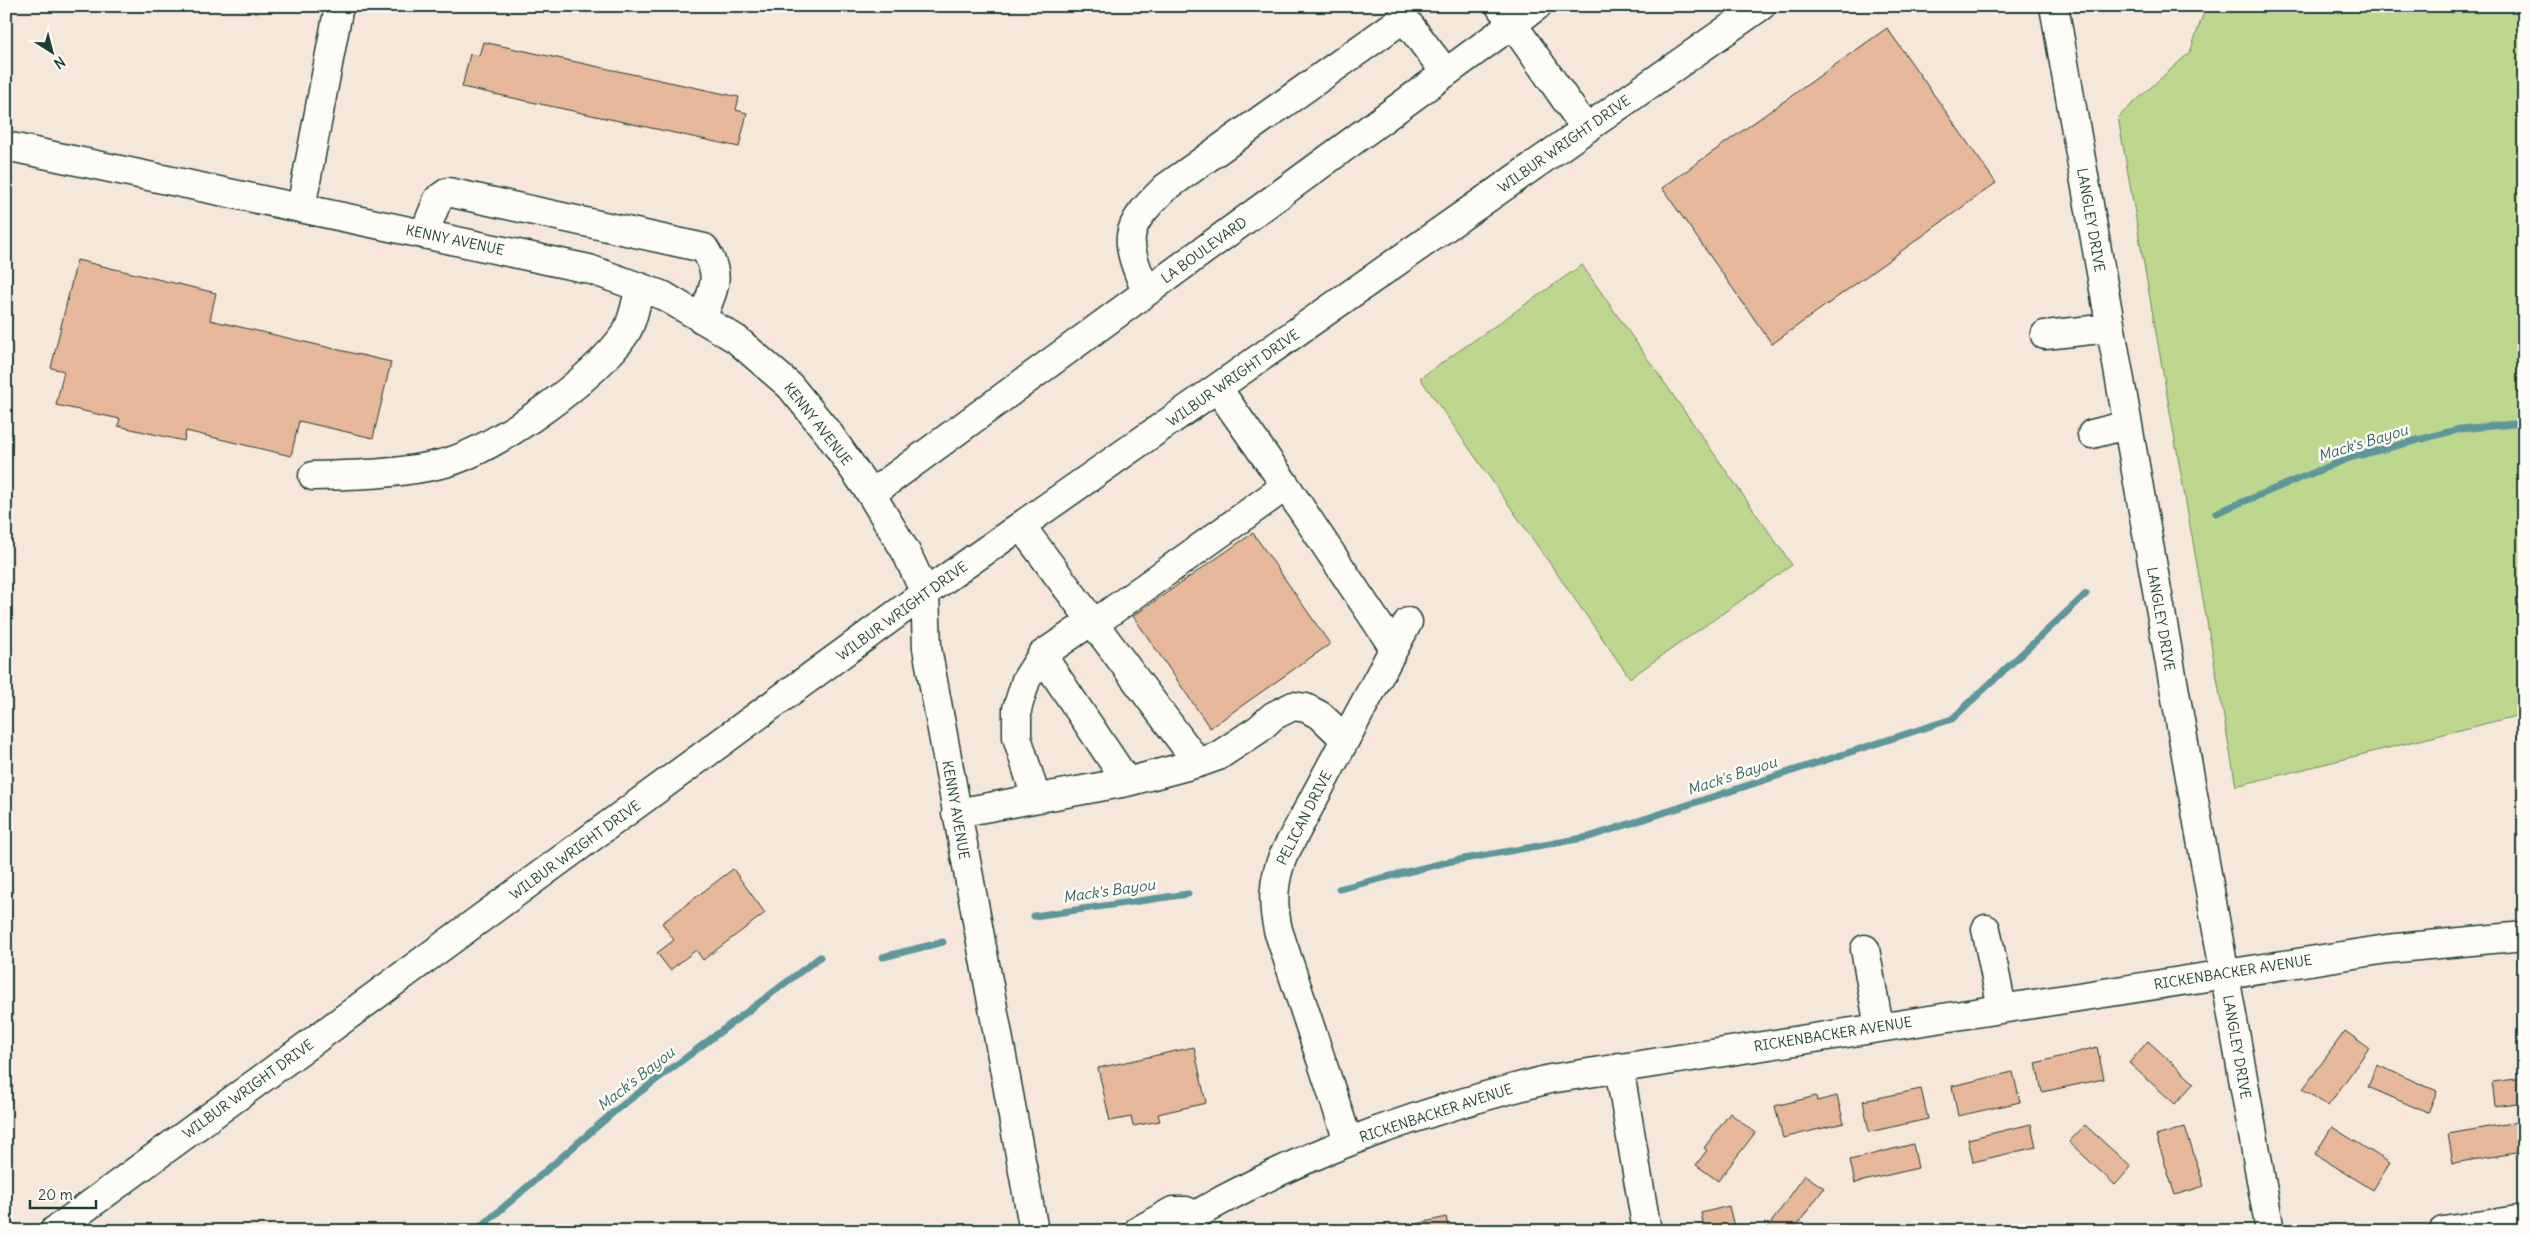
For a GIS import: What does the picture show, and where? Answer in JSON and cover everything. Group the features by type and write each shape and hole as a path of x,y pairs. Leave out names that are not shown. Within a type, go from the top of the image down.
{"street":[{"path":"301,208 338,6"},
{"name":"LA BOULEVARD","path":"871,494 1446,73 1506,15 1537,6"},
{"name":"WILBUR WRIGHT DRIVE","path":"54,1231 925,594 1761,6"},
{"name":"LANGLEY DRIVE","path":"2054,6 2223,974 2270,1231"},
{"path":"1506,15 1586,129"},
{"path":"1146,292 1136,266 1130,242 1130,231 1141,212 1165,188 1404,18 1446,73"},
{"name":"KENNY AVENUE","path":"6,146 589,269 664,296 702,318 736,339 790,386 829,434 871,494 906,552 925,594 927,648 1032,1219"},
{"path":"424,234 438,199 448,192 704,248 712,261 716,280 702,318"},
{"path":"313,476 376,474 444,464 465,457 488,445 590,375 626,333 640,288"},
{"path":"2045,334 2110,328"},
{"path":"1218,389 1286,486 1394,648"},
{"path":"2092,434 2127,425"},
{"path":"1036,798 1017,737 1017,709 1026,680 1042,655 1094,621 1286,486"},
{"path":"1021,526 1094,621 1198,763"},
{"name":"PELICAN DRIVE","path":"1348,1142 1278,930 1274,904 1278,869 1408,622"},
{"path":"1042,655 1127,782"},
{"path":"956,813 1127,782 1198,763 1218,756 1259,729 1273,716 1292,706 1306,708 1321,716 1345,739"},
{"path":"1986,929 2002,1008"},
{"name":"RICKENBACKER AVENUE","path":"1169,1231 1256,1182 1348,1142 1486,1095 1550,1080 1619,1067 2387,949 2524,936"},
{"path":"1865,949 1879,1027"},
{"path":"1619,1067 1647,1231"},
{"path":"1138,1231 1173,1211 1205,1210"},
{"path":"1032,1219 1050,1231"},
{"path":"2443,1231 2524,1219"}],"green space":[{"path":"2206,6 2524,6 2524,714 2236,786 2118,117 2190,52"},
{"path":"1582,265 1792,565 1630,678 1420,378"}],"building":[{"path":"1887,28 1996,183 1772,344 1662,188"},
{"path":"483,42 739,97 736,110 747,113 739,147 462,87 470,54 479,56"},
{"path":"77,260 216,293 210,320 391,362 373,438 299,421 291,456 186,431 184,441 118,426 120,419 56,405 64,371 51,368"},
{"path":"1253,533 1330,644 1210,728 1133,616"},
{"path":"733,869 765,913 703,960 696,950 670,970 657,953 674,940 662,923"},
{"path":"2345,1031 2369,1048 2328,1106 2303,1089"},
{"path":"2148,1041 2194,1083 2175,1104 2129,1063"},
{"path":"1194,1047 1206,1103 1158,1114 1160,1121 1133,1126 1131,1117 1110,1121 1098,1068"},
{"path":"2097,1047 2104,1079 2042,1092 2036,1063"},
{"path":"2377,1065 2437,1091 2428,1113 2368,1087"},
{"path":"2013,1072 2020,1102 1958,1116 1952,1086"},
{"path":"2524,1078 2524,1102 2495,1106 2492,1082"},
{"path":"1921,1089 1928,1119 1869,1132 1863,1101"},
{"path":"1816,1096 1817,1101 1837,1096 1844,1123 1783,1138 1775,1106"},
{"path":"1730,1113 1755,1133 1718,1181 1696,1165 1707,1150 1704,1148"},
{"path":"2517,1122 2522,1152 2453,1163 2448,1134"},
{"path":"2031,1124 2036,1147 1973,1162 1968,1139"},
{"path":"2085,1125 2131,1167 2115,1185 2069,1142"},
{"path":"2185,1127 2204,1186 2175,1195 2156,1136"},
{"path":"2332,1127 2390,1163 2373,1190 2315,1154"},
{"path":"1913,1144 1918,1168 1855,1183 1850,1160"},
{"path":"1805,1175 1824,1188 1793,1231 1773,1231 1768,1227"},
{"path":"1729,1206 1735,1231 1705,1231 1701,1213"},
{"path":"1446,1217 1449,1231 1392,1231 1392,1230"}],"waterway":[{"name":"Mack's Bayou","path":"2216,513 2349,458 2460,429 2524,423"},
{"name":"Mack's Bayou","path":"1339,889 1447,862 1589,837 1952,719 2086,594"},
{"name":"Mack's Bayou","path":"1034,916 1188,894"},
{"name":"Mack's Bayou","path":"883,957 943,942"},
{"name":"Mack's Bayou","path":"476,1231 616,1110 820,957"}]}
